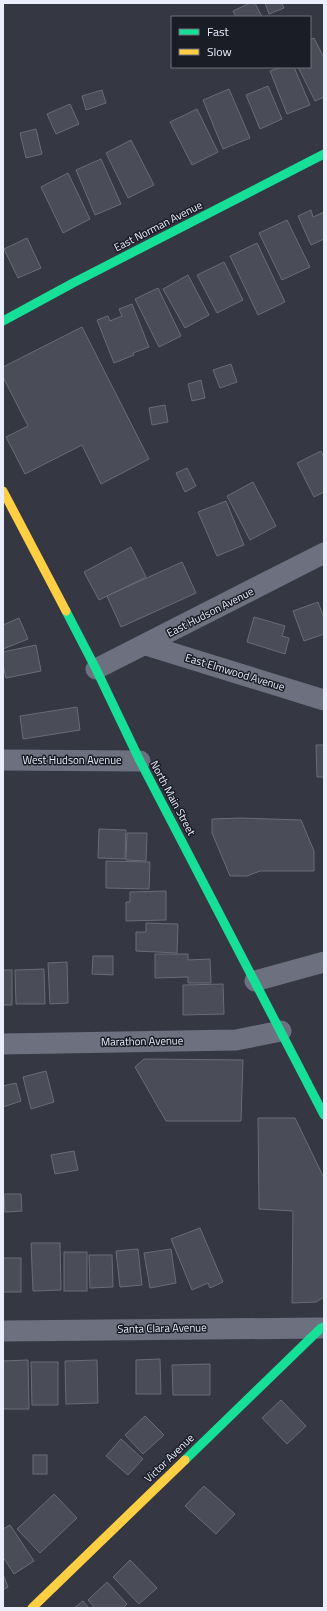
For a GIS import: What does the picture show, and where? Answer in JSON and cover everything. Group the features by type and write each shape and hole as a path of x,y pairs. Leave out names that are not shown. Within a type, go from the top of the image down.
{"street":[{"name":"East Norman Avenue","path":"3,321 73,283 324,154"},
{"name":"North Main Street","path":"3,491 96,669 140,761 324,1115"},
{"name":"East Hudson Avenue","path":"96,669 146,645 324,553"},
{"name":"East Elmwood Avenue","path":"146,645 324,700"},
{"name":"West Hudson Avenue","path":"3,760 140,761"},
{"path":"255,981 324,962"},
{"name":"Marathon Avenue","path":"3,1044 236,1040 281,1031"},
{"name":"Santa Clara Avenue","path":"3,1331 323,1327"},
{"name":"Victor Avenue","path":"32,1608 323,1327"}],"building":[{"path":"250,3 255,3 262,16 236,16 233,11"},
{"path":"265,3 282,3 284,8 269,14"},
{"path":"314,38 324,58 324,97 315,101 298,68 311,68 311,40"},
{"path":"278,68 294,68 310,105 287,114 270,71"},
{"path":"268,86 282,119 260,129 246,95"},
{"path":"229,89 250,138 223,149 203,100"},
{"path":"102,90 106,103 86,110 82,96"},
{"path":"70,104 79,124 56,134 47,114"},
{"path":"197,109 218,152 192,165 170,122"},
{"path":"36,129 42,154 26,158 20,133"},
{"path":"131,140 154,185 128,198 106,153"},
{"path":"101,159 121,204 95,215 76,170"},
{"path":"68,173 90,219 63,233 41,187"},
{"path":"311,210 313,217 324,212 324,239 311,245 298,216"},
{"path":"287,220 310,267 282,280 259,233"},
{"path":"27,238 41,268 18,278 4,249"},
{"path":"257,243 285,302 258,315 230,256"},
{"path":"224,262 243,300 217,313 197,275"},
{"path":"188,275 209,315 185,328 163,289"},
{"path":"158,288 181,336 159,347 135,299"},
{"path":"132,304 149,347 114,363 97,320 108,316 110,321 122,316 119,309"},
{"path":"82,327 149,459 101,484 82,445 25,474 6,437 28,426 3,377 3,367"},
{"path":"231,364 237,382 220,388 213,370"},
{"path":"201,380 205,398 192,401 188,384"},
{"path":"165,405 168,422 152,425 149,408"},
{"path":"321,451 324,458 324,492 314,497 297,463"},
{"path":"187,468 196,486 185,492 176,473"},
{"path":"253,482 276,526 250,540 227,496"},
{"path":"226,501 244,545 217,556 198,512"},
{"path":"131,547 146,577 99,600 84,572"},
{"path":"182,562 196,593 121,627 107,596"},
{"path":"318,602 324,618 324,634 304,641 293,611"},
{"path":"254,617 285,626 282,636 289,638 285,654 247,642"},
{"path":"19,618 28,639 3,649 3,625"},
{"path":"36,645 41,671 6,678 3,664 3,652"},
{"path":"77,707 80,730 23,739 20,716"},
{"path":"316,745 324,745 324,777 317,777"},
{"path":"240,818 301,820 314,851 314,871 260,871 247,876 230,876 212,833 212,819"},
{"path":"99,829 126,830 125,859 98,858"},
{"path":"127,833 147,833 146,861 126,860"},
{"path":"106,861 150,862 149,889 106,888"},
{"path":"166,891 166,920 126,921 126,902 130,902 130,892"},
{"path":"146,923 178,924 177,953 136,951 136,932 146,932"},
{"path":"155,954 188,954 188,960 210,959 211,983 188,983 188,977 155,978"},
{"path":"93,956 113,956 113,975 92,974"},
{"path":"67,962 68,1003 50,1004 48,963"},
{"path":"44,969 45,1004 16,1004 15,970"},
{"path":"3,970 12,970 12,1005 3,1005"},
{"path":"223,984 224,1014 183,1015 183,985"},
{"path":"144,1059 243,1060 241,1121 166,1121 135,1067"},
{"path":"46,1071 54,1102 31,1109 23,1077"},
{"path":"16,1083 21,1101 3,1107 3,1086"},
{"path":"258,1118 295,1118 324,1178 324,1297 316,1302 292,1303 293,1211 259,1209"},
{"path":"74,1151 78,1170 55,1174 51,1155"},
{"path":"4,1194 21,1194 22,1211 5,1212"},
{"path":"200,1228 223,1282 210,1288 208,1283 192,1290 171,1239"},
{"path":"31,1243 60,1243 61,1290 33,1291"},
{"path":"138,1249 142,1285 120,1287 116,1251"},
{"path":"171,1249 176,1283 150,1288 144,1253"},
{"path":"64,1252 87,1252 87,1291 64,1291"},
{"path":"89,1255 112,1255 113,1287 90,1288"},
{"path":"3,1258 21,1258 21,1292 3,1292"},
{"path":"160,1359 161,1394 136,1394 136,1360"},
{"path":"28,1360 29,1409 3,1409 3,1361"},
{"path":"97,1360 98,1403 66,1404 65,1361"},
{"path":"31,1362 58,1362 58,1405 32,1405"},
{"path":"210,1364 210,1395 173,1395 172,1365"},
{"path":"281,1400 306,1426 287,1444 262,1418"},
{"path":"145,1416 164,1435 143,1454 125,1435"},
{"path":"121,1439 143,1459 128,1475 106,1456"},
{"path":"33,1455 47,1455 47,1474 33,1474"},
{"path":"204,1486 235,1514 216,1534 185,1506"},
{"path":"54,1494 77,1518 40,1553 17,1529"},
{"path":"10,1525 34,1561 14,1574 3,1557 3,1529"},
{"path":"130,1560 157,1588 139,1604 113,1577"},
{"path":"3,1574 8,1587 3,1590"},
{"path":"107,1582 127,1604 123,1608 95,1608 88,1600"},
{"path":"83,1601 89,1608 74,1608"}],"traffic: fast":[{"path":"3,321 73,283 324,154"},
{"path":"66,611 96,669 140,761 324,1115"},
{"path":"185,1460 321,1328 324,1327"}],"traffic: slow":[{"path":"3,491 66,611"},
{"path":"32,1608 185,1460"}]}
